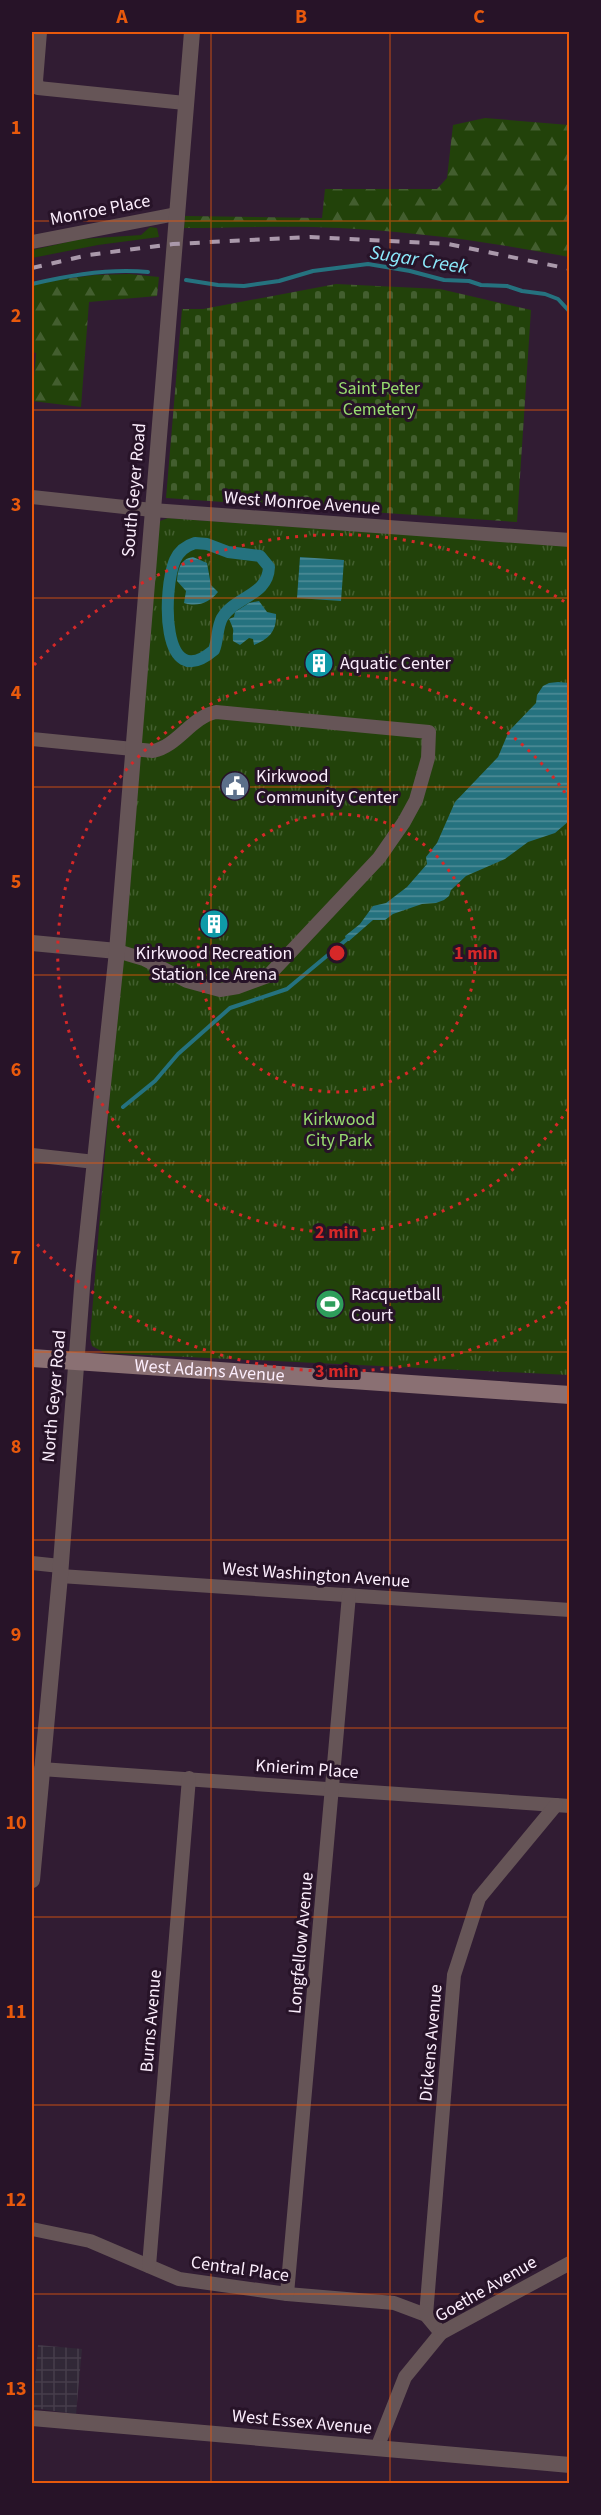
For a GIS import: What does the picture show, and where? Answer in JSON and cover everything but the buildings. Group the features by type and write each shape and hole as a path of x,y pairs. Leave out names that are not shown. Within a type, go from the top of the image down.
{"main road":[{"name":"West Adams Avenue","path":"32,1358 77,1363 570,1395"}],"street":[{"path":"40,32 36,81 38,88 185,103"},
{"name":"South Geyer Road","path":"117,951 192,32"},
{"name":"Monroe Place","path":"32,242 176,214"},
{"name":"West Monroe Avenue","path":"32,497 152,510 570,540"},
{"path":"32,739 132,750 164,749 205,716 216,712 429,732 428,758 416,800 405,822 379,858 268,976 238,987 220,990 195,984 144,959 117,951 32,943"},
{"name":"North Geyer Road","path":"32,1880 95,1162 117,951"},
{"path":"32,1155 95,1162"},
{"name":"West Washington Avenue","path":"32,1563 60,1571 349,1595 570,1610"},
{"name":"Longfellow Avenue","path":"287,2294 349,1595"},
{"name":"Knierim Place","path":"41,1769 563,1805"},
{"name":"Burns Avenue","path":"149,2266 189,1778"},
{"name":"Dickens Avenue","path":"426,2315 454,1975 479,1898 563,1805"},
{"name":"Central Place","path":"32,2229 90,2241 179,2279 287,2294 394,2303 426,2315 441,2332"},
{"name":"Goethe Avenue","path":"377,2448 405,2377 441,2332 570,2262"},
{"path":"32,2433 40,2419"},
{"name":"West Essex Avenue","path":"40,2419 570,2465"}],"shaded area":[{"path":"38,2345 82,2349 76,2414 33,2408"}],"green space":[{"path":"485,118 569,125 569,257 454,238 397,232 300,227 184,228 185,216 322,218 325,189 437,189 447,178 453,125"},
{"path":"150,227 157,228 159,237 98,245 32,258 32,250 81,239 141,235"},
{"path":"129,274 159,277 157,296 89,302 81,407 32,401 36,353 32,352 32,283 95,275"},
{"name":"Saint Peter Cemetery","path":"336,284 440,289 531,310 517,522 166,498 182,309 203,309"},
{"name":"Kirkwood City Park","path":"168,518 569,546 569,1375 105,1353 92,1346 90,1338 156,529 160,521"}],"water":[{"path":"193,557 207,563 211,585 218,592 211,599 194,605 184,603 186,591 177,581 182,563"},
{"path":"300,557 344,560 341,601 297,598"},
{"path":"259,601 267,612 276,614 273,630 259,643 254,645 253,639 249,638 240,645 233,641 233,629 229,619 249,603"},
{"path":"558,682 569,683 569,821 555,833 528,842 505,859 466,876 444,900 422,904 393,914 385,920 373,920 349,941 346,940 345,936 360,924 373,906 386,903 407,887 427,864 426,857 437,843 455,802 498,757 509,731 536,703 537,695 543,686"}],"waterway":[{"name":"Sugar Creek","path":"186,280 244,286 279,281 313,271 368,264 410,271 444,280 507,286 522,291 545,294 558,299 570,312"},
{"name":"Sugar Creek","path":"32,284 90,273 148,272"},
{"path":"195,543 207,544 228,552 260,556 269,567 263,584 222,618 214,650 196,660 183,659 175,649 170,633 168,613 168,592 175,560 183,549 195,543"},
{"path":"123,1107 155,1081 178,1054 230,1008 287,989 346,940"}],"railway":[{"path":"32,268 88,255 173,244 310,237 448,244 570,269"}],"place":[{"name":"Aquatic Center","path":"319,663"},
{"name":"Kirkwood Community Center","path":"235,786"},
{"name":"Kirkwood Recreation Station Ice Arena","path":"214,924"},
{"name":"Racquetball Court","path":"330,1304"}]}
